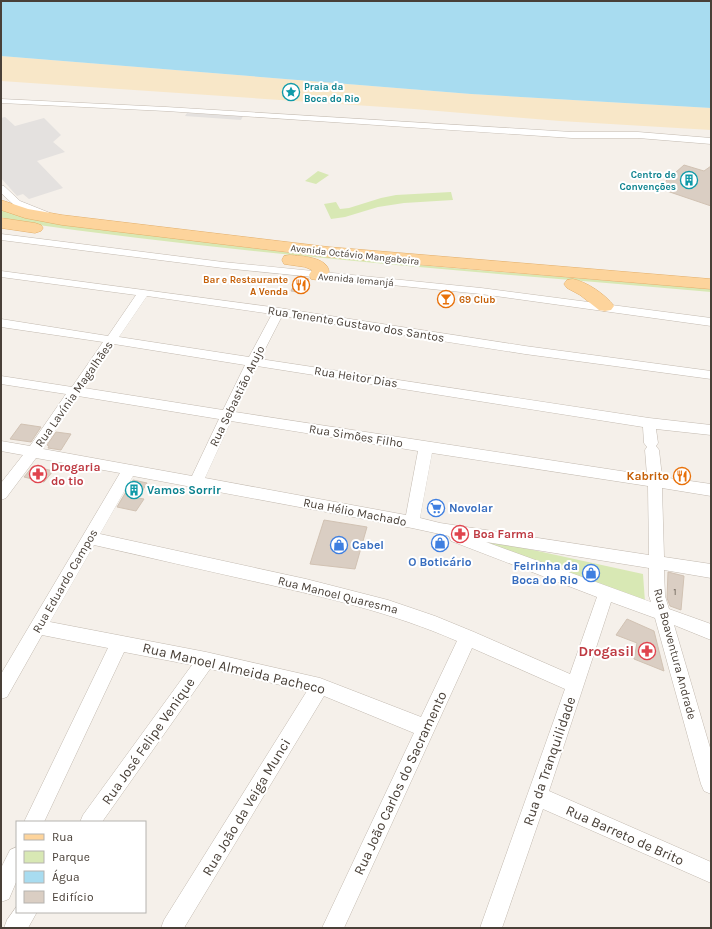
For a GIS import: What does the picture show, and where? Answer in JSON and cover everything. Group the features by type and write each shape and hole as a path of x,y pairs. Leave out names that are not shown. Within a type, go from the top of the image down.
{"main road":[{"name":"Avenida Octávio Mangabeira","path":"1,205 24,213 62,220 329,252 711,284"},
{"name":"Avenida Octávio Mangabeira","path":"6,224 276,256 711,297"},
{"path":"276,256 313,263 321,269 321,272 317,275"},
{"path":"572,284 586,291 605,306"}],"street":[{"path":"1,101 166,109 548,134 638,135 711,141"},
{"path":"1,188 10,198 26,208 37,213 62,220"},
{"name":"Avenida Iemanjá","path":"1,237 157,257 317,275 454,288 605,306 711,322"},
{"name":"Rua Tenente Gustavo dos Santos","path":"1,274 279,311 495,346 711,375"},
{"name":"Rua Lavínia Magalhães","path":"1,494 33,452 144,292"},
{"name":"Rua Sebastião Arujo","path":"196,482 279,311"},
{"name":"Rua Heitor Dias","path":"1,323 649,423 711,430"},
{"name":"Rua Simões Filho","path":"1,380 711,490"},
{"name":"Rua Boaventura Andrade","path":"649,423 655,482 657,596 661,613 704,742 711,784"},
{"name":"Rua Hélio Machado","path":"1,446 412,522 440,529 711,571"},
{"path":"412,522 426,447"},
{"name":"Rua Eduardo Campos","path":"1,691 129,470"},
{"path":"440,529 496,553 711,632"},
{"name":"Rua Manoel Quaresma","path":"90,538 358,599 429,621 575,685"},
{"name":"Rua da Tranquilidade","path":"491,928 538,796 606,593"},
{"name":"Rua Manoel Almeida Pacheco","path":"38,627 120,642 320,686 425,728"},
{"name":"Rua João Carlos do Sacramento","path":"332,928 368,855 468,637"},
{"path":"34,821 120,642"},
{"name":"Rua José Felipe Venique","path":"91,821 206,660"},
{"name":"Rua João da Veiga Munci","path":"172,928 320,686"},
{"name":"Rua Barreto de Brito","path":"538,796 711,873"},
{"path":"1,891 16,859"},
{"path":"15,928 25,913"}],"green space":[{"path":"318,171 329,175 316,184 305,181"},
{"path":"451,192 453,200 404,203 378,207 345,217 331,219 324,204 336,202 340,209 349,208 396,195"},
{"path":"1,209 55,223 300,254 711,289 711,292 363,262 103,234 17,222 1,217"},
{"path":"487,540 643,574 645,602 486,546"}],"sand":[{"name":"Praia da Boca do Rio","path":"1,56 471,94 711,108 711,130 560,121 414,109 1,81"}],"shaded area":[{"path":"187,113 243,116 241,120 185,116"},
{"path":"5,117 15,126 44,118 61,135 53,142 65,152 37,161 63,188 29,199 23,194 17,196 1,178 1,118"}],"water":[{"path":"1,1 711,1 711,108 471,94 1,56"}],"building":[{"name":"Centro de Convenções","path":"684,165 704,171 711,166 711,206 658,188"},
{"name":"Bar e Restaurante A Venda","path":"298,277 309,279 303,293 291,291"},
{"path":"21,424 41,427 31,442 10,439"},
{"path":"56,432 71,434 61,450 48,448 49,446 47,445"},
{"name":"Drogaria do tio","path":"33,466 53,471 44,482 24,477"},
{"name":"Vamos Sorrir","path":"133,480 147,483 138,498 144,499 136,511 117,507"},
{"name":"Cabel","path":"324,520 367,527 355,569 310,564"},
{"path":"668,572 684,576 681,610 670,606 667,598"},
{"name":"Drogasil","path":"627,619 654,631 664,671 634,659 637,643 616,635"}],"place":[{"name":"Praia da Boca do Rio","path":"291,92"},
{"name":"Centro de Convenções","path":"689,180"},
{"name":"Bar e Restaurante A Venda","path":"301,285"},
{"name":"69 Club","path":"446,299"},
{"name":"Drogaria do tio","path":"38,474"},
{"name":"Kabrito","path":"682,476"},
{"name":"Vamos Sorrir","path":"134,490"},
{"name":"Novolar","path":"436,508"},
{"name":"Boa Farma","path":"460,534"},
{"name":"O Boticário","path":"440,543"},
{"name":"Cabel","path":"339,545"},
{"name":"Feirinha da Boca do Rio","path":"591,573"},
{"name":"Drogasil","path":"647,651"}]}
